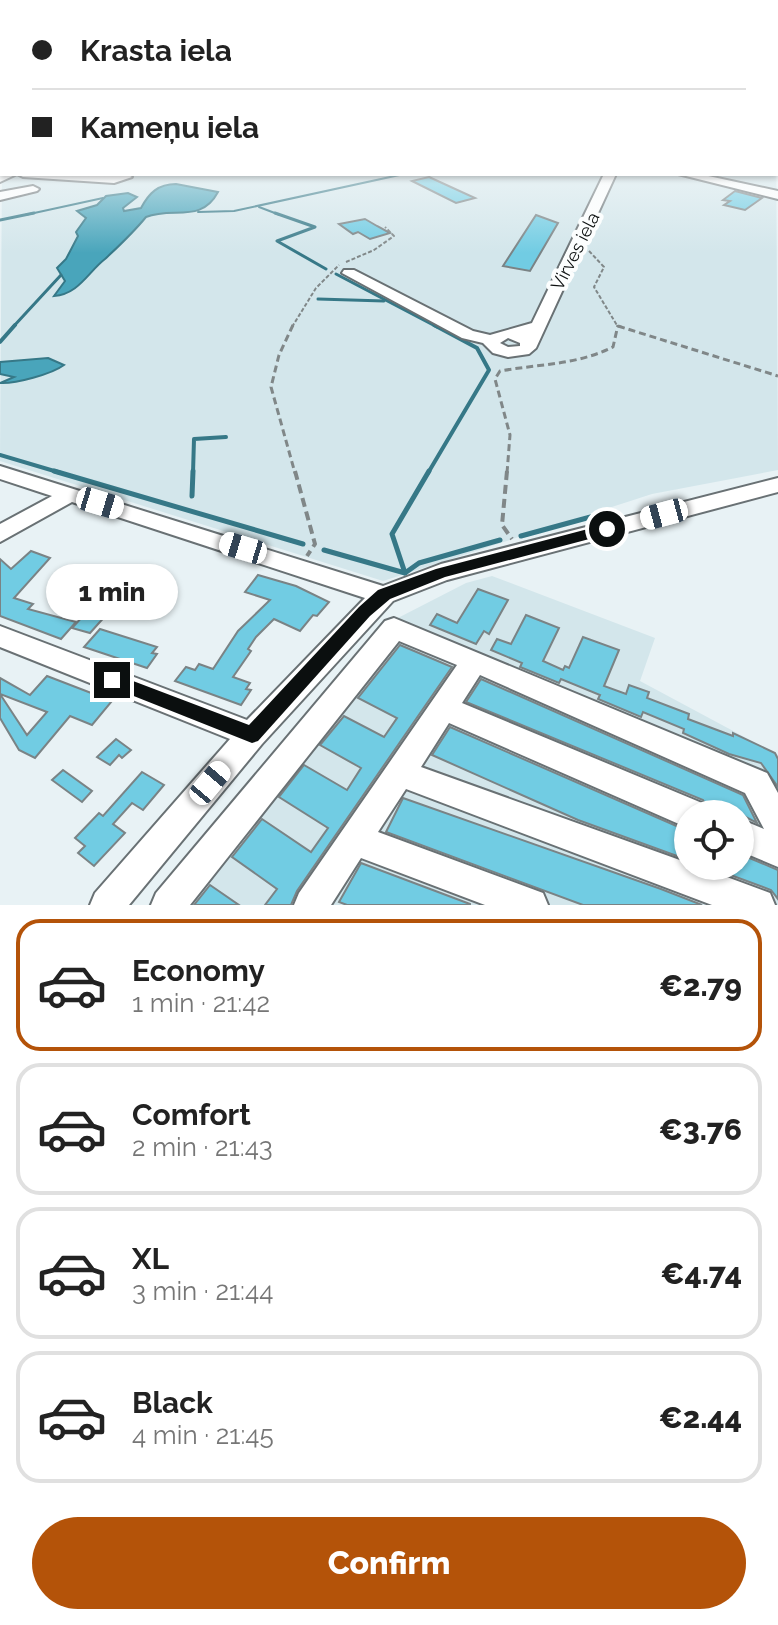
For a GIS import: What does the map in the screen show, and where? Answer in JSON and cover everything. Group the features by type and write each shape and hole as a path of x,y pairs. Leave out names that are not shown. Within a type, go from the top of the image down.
{"street":[{"path":"54,176 120,180 125,176"},
{"name":"Virves iela","path":"529,344 579,245 609,176"},
{"path":"693,176 778,196"},
{"path":"1,195 33,189"},
{"path":"766,205 778,196"},
{"path":"349,273 468,335 491,340 499,335 536,327"},
{"path":"491,340 493,347 504,352 524,351 529,344 525,338 513,334"},
{"path":"0,472 384,595"},
{"path":"107,905 252,735 384,595 441,573 778,485"},
{"path":"0,534 71,494"},
{"path":"168,905 394,628 756,783 778,824"},
{"path":"0,636 252,735"},
{"path":"311,905 475,661"},
{"path":"443,708 674,807"},
{"path":"399,773 758,905"},
{"path":"355,840 531,905"},
{"path":"754,841 778,851"}],"path":[{"path":"301,566 315,544 271,387 273,370 318,284 337,266 374,250 394,236 385,227"},
{"path":"579,245 599,258 604,267 594,287 618,326 778,376"},
{"path":"521,551 502,525 510,435 495,379 500,371 599,355 613,347 618,326"}],"shaded area":[{"path":"2,176 776,176 778,470 652,494 383,581 0,461"},
{"path":"492,576 655,638 640,681 778,755 778,905 148,905 371,638 392,621 466,583"}],"water":[{"path":"176,184 218,192 211,202 195,211 146,217 77,287 54,296 65,281 57,268 66,259 78,236 76,232 86,218 77,211 97,205 106,196 128,193 137,197 123,208 124,211 141,208 155,190"},
{"path":"48,358 64,365 33,378 0,383 14,377 0,374 0,362"}],"building":[{"path":"429,177 475,198 456,203 412,181"},
{"path":"735,191 762,198 745,210 724,205 730,201 723,200"},
{"path":"536,215 558,223 530,271 503,266"},
{"path":"365,219 390,233 370,239 358,232 353,234 339,224"},
{"path":"31,551 50,558 14,598 33,604 28,609 76,622 61,639 0,616 0,559 11,569"},
{"path":"258,575 296,586 329,602 300,631 274,619 256,637 248,649 251,651 233,677 250,683 246,689 251,690 241,705 175,681 186,667 195,670 199,664 213,669 238,631 270,600 245,592"},
{"path":"109,588 125,594 90,633 72,628"},
{"path":"478,589 508,600 489,634 484,631 476,644 430,625 437,614 457,623"},
{"path":"526,615 559,628 543,661 563,670 565,666 569,668 583,637 619,650 604,686 626,694 629,685 649,692 647,698 689,714 688,719 733,736 733,733 775,753 778,759 778,787 761,763 729,754 683,733 684,729 643,712 641,717 598,699 600,695 561,679 559,683 520,667 522,663 491,650 497,639 511,644"},
{"path":"100,629 157,647 152,653 157,654 147,668 84,647"},
{"path":"400,645 452,667 297,891 291,905 265,905 277,889 232,857 262,819 311,852 328,828 279,797 304,765 347,790 361,768 320,745 344,716 384,737 397,718 358,698"},
{"path":"47,676 112,701 92,725 70,716 35,758 19,750 0,718 0,678 30,695","holes":["0,694 47,712 27,735"]},
{"path":"481,679 743,795 746,800 703,800 466,702"},
{"path":"450,727 674,825 674,855 578,820 432,755"},
{"path":"116,739 131,750 122,758 119,755 110,765 97,757"},
{"path":"63,770 92,791 82,802 52,780"},
{"path":"142,772 164,785 143,810 132,803 113,824 125,833 94,866 78,853 85,846 75,838 99,813 103,816"},
{"path":"403,798 702,905 583,905 386,832"},
{"path":"754,860 778,870 778,899 771,890 744,880 754,880"},
{"path":"361,863 470,905 347,905 339,902"},
{"path":"210,885 239,905 194,905"}],"waterway":[{"path":"198,212 234,211 395,176"},
{"path":"25,215 103,198"},
{"path":"259,207 280,215"},
{"path":"0,220 34,213"},
{"path":"275,213 315,227 277,241 326,269"},
{"path":"336,274 437,327"},
{"path":"13,327 61,275"},
{"path":"318,299 384,301"},
{"path":"0,342 15,325"},
{"path":"428,473 489,370 477,348 434,325"},
{"path":"193,473 194,439 226,437"},
{"path":"0,455 61,473"},
{"path":"54,471 303,544"},
{"path":"192,496 193,471"},
{"path":"405,573 392,534 429,471"},
{"path":"521,536 605,513"},
{"path":"405,573 419,563 500,540"},
{"path":"324,550 405,573"}],"route":[{"path":"112,680 252,735 384,595 441,573 607,529"}]}
